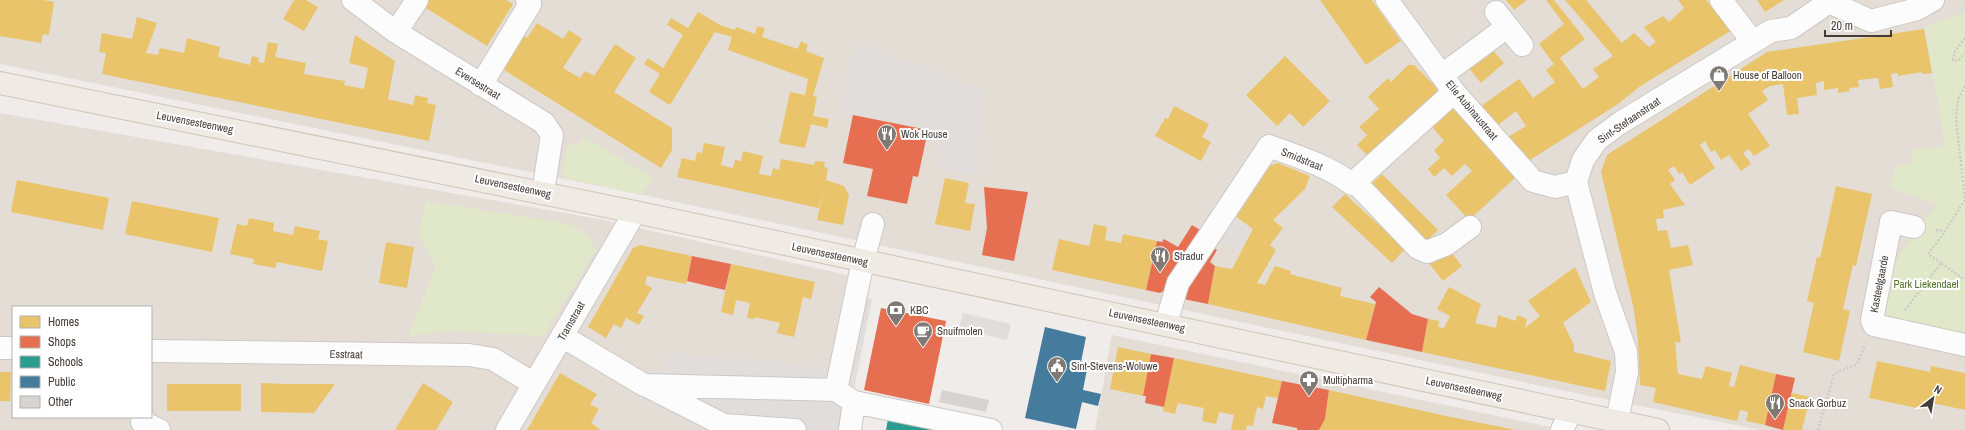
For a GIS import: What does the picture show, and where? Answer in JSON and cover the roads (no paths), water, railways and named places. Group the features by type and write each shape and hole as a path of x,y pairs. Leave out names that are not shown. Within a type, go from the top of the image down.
{"main road":[{"name":"Leuvensesteenweg","path":"0,83 543,192 1166,324 1567,421 1617,420 1658,430"}],"street":[{"name":"Eversestraat","path":"353,0 396,32 544,123 552,135 543,192"},
{"path":"396,32 417,0"},
{"path":"481,85 530,4 527,0"},
{"name":"Elie Aubinaustraat","path":"1387,0 1448,83 1533,181 1555,187 1576,182"},
{"path":"1721,0 1753,42"},
{"path":"1830,1 1871,21 1917,9 1933,0"},
{"name":"Sint-Stefaanstraat","path":"1576,182 1583,160 1596,140 1620,123 1753,42 1772,31 1791,28 1830,1"},
{"path":"1470,227 1448,244 1427,252 1418,248 1355,182 1448,83 1501,19 1522,45"},
{"name":"Smidstraat","path":"1166,324 1178,283 1269,146 1324,167 1339,174 1352,184 1355,182"},
{"path":"1576,182 1605,293 1626,352 1627,372 1617,420"},
{"name":"Tramstraat","path":"507,430 634,212"},
{"name":"Kasteelgaarde","path":"1914,226 1891,222 1873,322 1965,345"},
{"path":"836,390 863,261 873,224"},
{"path":"562,336 644,385 724,425 794,430"},
{"path":"0,348 12,348"},
{"name":"Esstraat","path":"152,352 469,355 493,359 534,384"},
{"path":"644,385 836,390 854,402 991,430"},
{"path":"850,430 854,402"},
{"path":"142,418 142,422 159,430"}],"place":[{"name":"House of Balloon","path":"1719,92"},
{"name":"Wok House","path":"887,151"},
{"name":"Stradur","path":"1160,273"},
{"name":"KBC","path":"896,327"},
{"name":"Snuifmolen","path":"923,348"},
{"name":"Sint-Stevens-Woluwe","path":"1057,383"},
{"name":"Multipharma","path":"1309,397"},
{"name":"Snack Gorbuz","path":"1775,420"}],"park label":[{"name":"Park Liekendael","path":"1926,284"}]}
